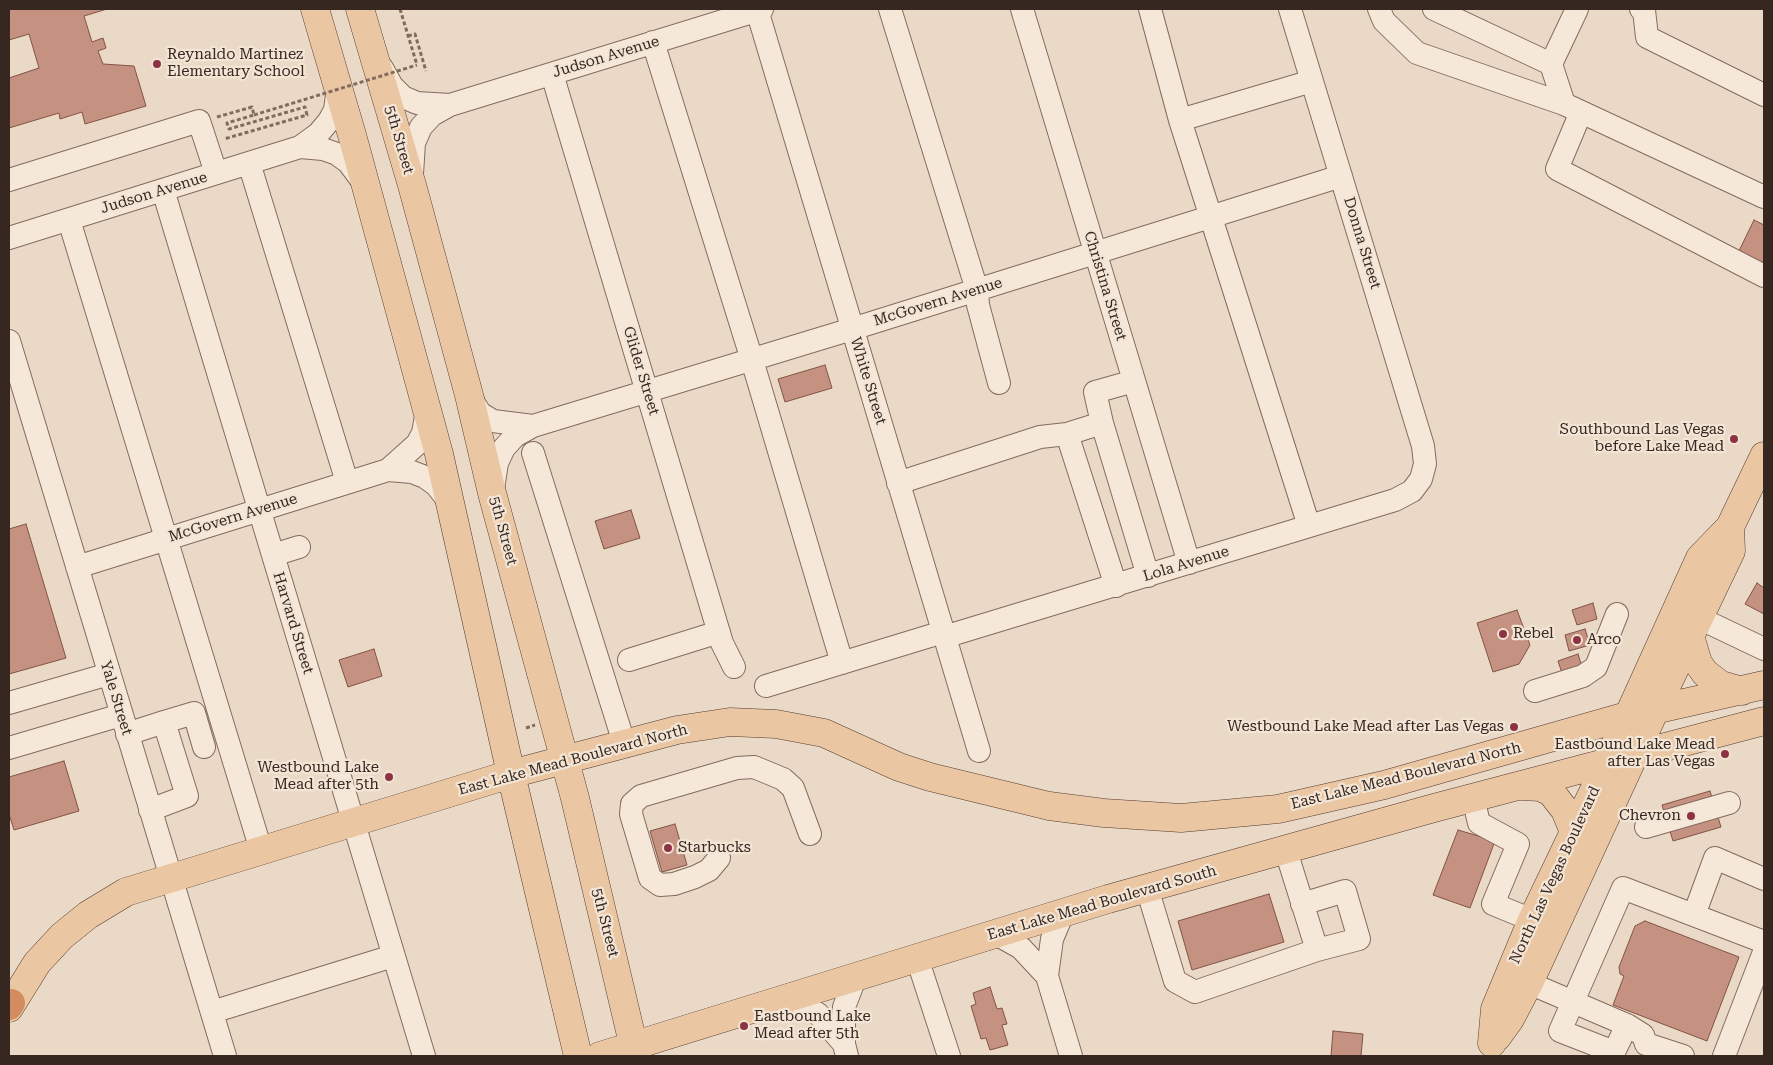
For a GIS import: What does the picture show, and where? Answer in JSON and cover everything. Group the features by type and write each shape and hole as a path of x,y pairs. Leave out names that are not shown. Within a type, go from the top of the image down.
{"main road":[{"path":"315,9 427,411 578,1056"},
{"name":"5th Street","path":"360,9 412,185 469,395 492,493 565,761 635,1052"},
{"name":"North Las Vegas Boulevard","path":"1489,1050 1495,1008 1532,920 1607,763 1700,558 1730,527 1757,487 1764,456"},
{"name":"North Las Vegas Boulevard","path":"1489,1050 1510,1019 1529,983 1731,551 1730,527"},
{"path":"1695,627 1698,662 1705,673 1722,685 1753,688"},
{"name":"East Lake Mead Boulevard North","path":"9,1005 37,963 62,936 88,915 126,892 511,774 625,746 676,730 722,723 776,724 824,734 899,767 930,777 1049,806 1104,813 1181,818 1278,809 1365,789 1627,716 1753,688"},
{"name":"East Lake Mead Boulevard South","path":"600,1056 635,1052 790,997 1147,888 1473,798 1764,721"},
{"path":"1520,786 1540,787 1551,792 1566,810 1574,832"}],"street":[{"path":"890,9 977,290 978,305 999,383"},
{"name":"Christina Street","path":"1022,9 1189,564"},
{"path":"1150,9 1180,120 1309,526"},
{"name":"Donna Street","path":"1290,9 1423,446 1425,464 1421,479"},
{"path":"1379,9 1384,21 1416,53 1572,108 1764,198"},
{"path":"1434,9 1551,64 1572,108 1557,169 1764,276"},
{"path":"1551,64 1577,9"},
{"path":"1641,9 1644,10 1647,37 1764,96"},
{"name":"Judson Avenue","path":"412,185 414,143 417,135 432,116 450,105 759,10"},
{"name":"White Street","path":"759,10 852,329 979,751"},
{"path":"653,42 752,360 842,663"},
{"name":"Judson Avenue","path":"374,53 392,86 403,97 417,103 450,105"},
{"name":"Glider Street","path":"552,74 719,632 734,667"},
{"path":"1180,120 1312,81"},
{"name":"Judson Avenue","path":"9,238 300,147 318,134 329,121 335,110 338,87"},
{"path":"9,180 199,121 216,173"},
{"name":"Judson Avenue","path":"300,147 323,149 342,157 354,168 366,187"},
{"path":"249,163 347,482"},
{"name":"McGovern Avenue","path":"492,493 497,463 504,448 515,436 533,426 752,360 1341,176"},
{"name":"Harvard Street","path":"163,190 424,1056"},
{"path":"68,220 261,850"},
{"name":"Yale Street","path":"9,340 225,1056"},
{"path":"1134,381 1094,392 1148,576"},
{"name":"McGovern Avenue","path":"469,395 480,413 493,421 533,426"},
{"name":"McGovern Avenue","path":"388,470 417,444 423,433 427,411"},
{"path":"898,483 1040,437 1067,434 1102,423"},
{"path":"1067,434 1116,586"},
{"path":"533,453 625,746"},
{"name":"McGovern Avenue","path":"77,567 388,470 412,472 425,477 436,485 450,503"},
{"name":"Lola Avenue","path":"766,686 1116,586 1395,500 1412,491 1421,479"},
{"path":"273,555 299,547"},
{"path":"1535,691 1583,676 1596,667 1616,614"},
{"path":"1695,627 1764,649"},
{"path":"629,660 719,632"},
{"path":"9,703 109,674"},
{"path":"9,748 124,725 164,722 194,713 204,747"},
{"path":"150,810 187,796 164,722"},
{"path":"719,858 709,870 695,877 674,884 660,885 650,878 631,814 632,804 641,796 737,768 754,767 783,779 792,788 810,834"},
{"path":"1473,798 1479,823 1518,844 1493,904 1532,920"},
{"path":"1646,827 1729,802"},
{"path":"1286,851 1317,950"},
{"path":"1694,915 1715,858 1764,879"},
{"path":"1147,888 1175,981 1195,992 1317,950 1359,939 1345,892 1302,904"},
{"path":"1627,1025 1614,1052 1560,1031 1623,888 1764,942"},
{"path":"1062,913 1052,940 1047,976 1071,1056"},
{"path":"996,934 1021,948 1047,976"},
{"path":"1724,1056 1764,952"},
{"path":"212,1012 394,956"},
{"path":"917,958 949,1056"},
{"path":"845,1050 844,1007 856,976"},
{"path":"1529,983 1573,1000 1627,1025 1643,1035 1643,1050 1683,1056"},
{"path":"790,997 818,1014 845,1050"}],"path":[{"path":"219,141 307,115 305,107 229,129 227,123 417,65 400,9"},
{"path":"408,36 415,34 426,71"},
{"path":"212,119 252,107 254,115"}],"building":[{"path":"9,9 107,9 84,16 92,42 103,38 106,48 98,51 103,64 134,66 146,106 85,124 82,112 60,119 59,113 9,128 9,78 39,68 29,34 9,40"},
{"path":"1754,220 1764,225 1764,260 1761,266 1737,255"},
{"path":"825,365 832,388 785,402 778,379"},
{"path":"631,510 640,538 604,549 595,521"},
{"path":"26,524 66,658 9,674 9,529"},
{"path":"1757,583 1764,588 1764,614 1745,604"},
{"path":"1593,603 1597,619 1577,625 1572,610"},
{"name":"Rebel","path":"1517,610 1530,645 1519,664 1493,672 1477,623"},
{"path":"1585,629 1590,645 1569,651 1565,635"},
{"path":"374,649 382,676 348,687 339,660"},
{"path":"1578,654 1583,670 1563,676 1558,661"},
{"path":"64,761 79,811 14,830 9,814 9,777"},
{"path":"1710,791 1721,827 1673,841 1662,805"},
{"name":"Starbucks","path":"675,824 687,865 662,872 650,831"},
{"path":"1458,830 1495,841 1470,908 1433,895"},
{"path":"1269,894 1284,942 1192,970 1178,921"},
{"path":"1645,921 1739,957 1707,1041 1613,1005 1624,976 1620,974 1619,967 1635,926"},
{"path":"990,987 997,1009 1002,1008 1007,1024 1002,1025 1008,1045 990,1050 986,1038 981,1039 971,1006 976,1004 973,993"},
{"path":"1333,1031 1363,1034 1361,1056 1331,1056"}],"place":[{"name":"Reynaldo Martinez Elementary School","path":"157,64"},
{"name":"Southbound Las Vegas before Lake Mead","path":"1734,439"},
{"name":"Rebel","path":"1503,634"},
{"name":"Arco","path":"1577,640"},
{"name":"Westbound Lake Mead after Las Vegas","path":"1514,727"},
{"name":"Eastbound Lake Mead after Las Vegas","path":"1725,754"},
{"name":"Westbound Lake Mead after 5th","path":"389,777"},
{"name":"Chevron","path":"1691,816"},
{"name":"Starbucks","path":"668,848"},
{"name":"Eastbound Lake Mead after 5th","path":"744,1026"}]}
